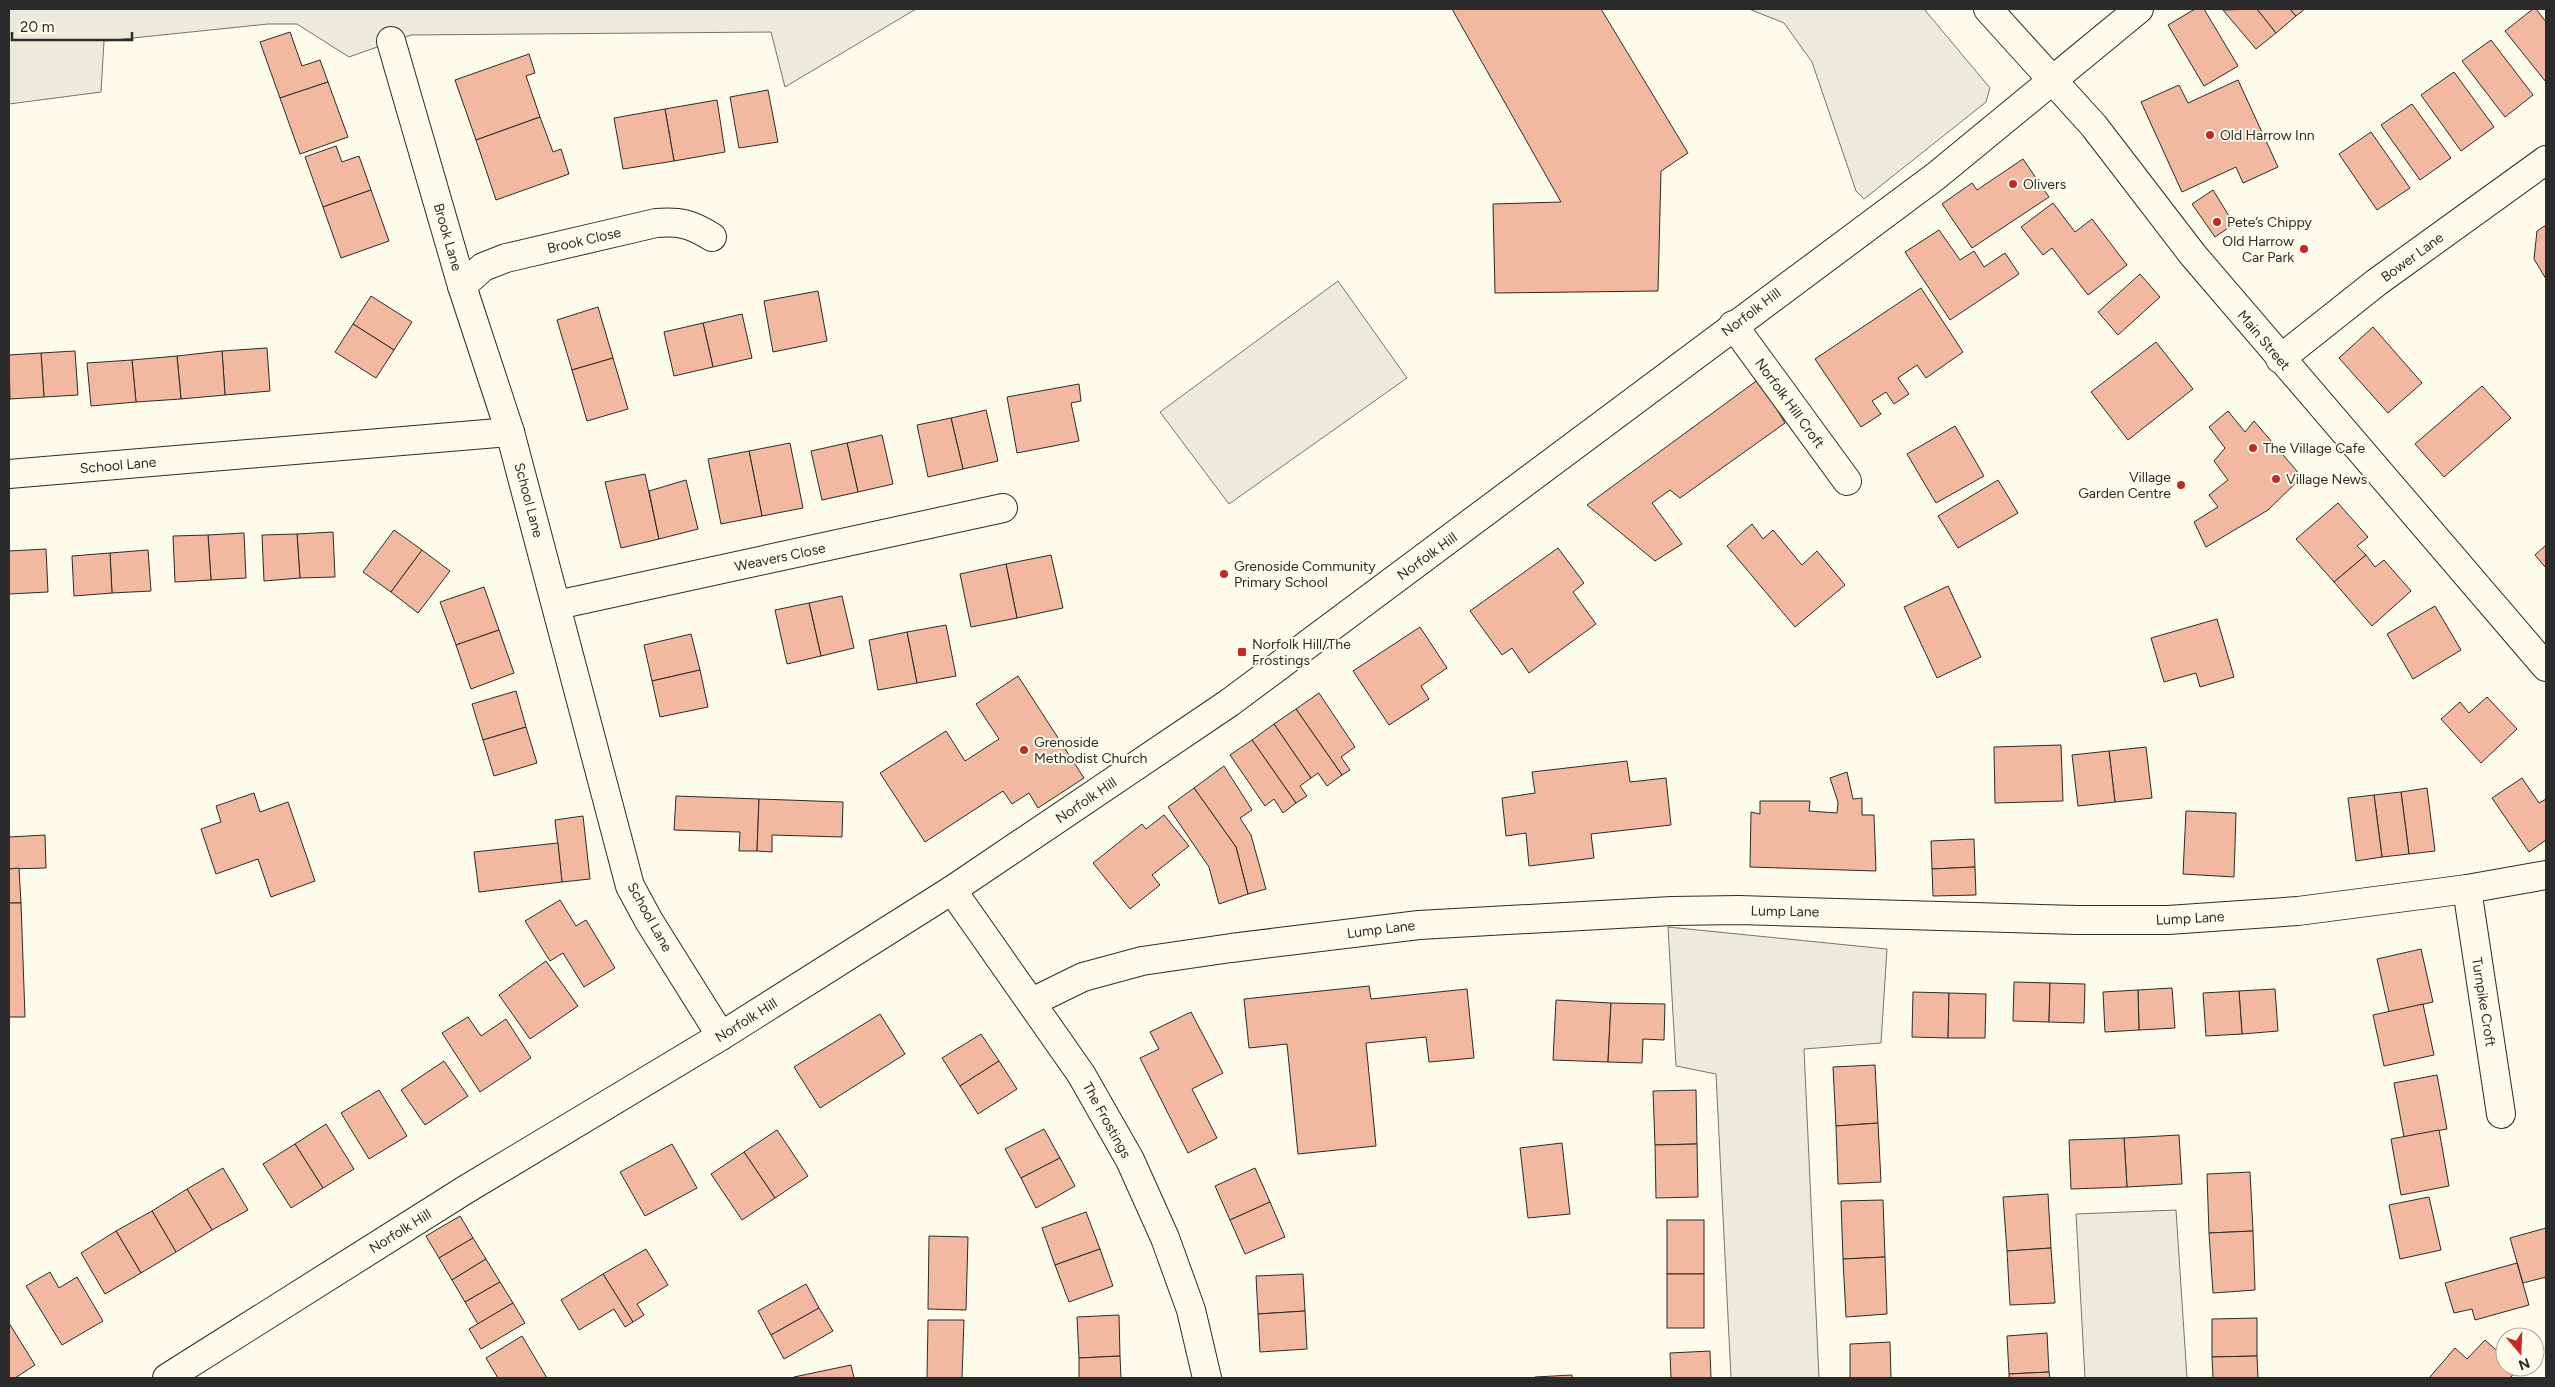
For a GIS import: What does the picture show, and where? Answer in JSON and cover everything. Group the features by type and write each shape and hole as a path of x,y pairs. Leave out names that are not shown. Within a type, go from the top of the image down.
{"street":[{"name":"Main Street","path":"1988,9 2094,126 2193,255 2280,359 2546,667"},
{"name":"Norfolk Hill","path":"167,1378 465,1190 721,1036 952,890 1229,703 1526,483 1733,325 1936,176 2139,9"},
{"name":"Brook Lane","path":"391,42 462,286 510,432"},
{"name":"Bower Lane","path":"2280,359 2377,282 2546,160"},
{"name":"Brook Close","path":"462,286 483,267 506,258 656,223 678,221 699,229 712,237"},
{"name":"Norfolk Hill Croft","path":"1733,325 1847,481"},
{"name":"School Lane","path":"9,474 510,432 630,886 649,921 721,1036"},
{"name":"Weavers Close","path":"557,605 1003,508"},
{"name":"Lump Lane","path":"1032,1002 1083,977 1142,961 1419,925 1672,911 1739,910 2078,920 2168,920 2298,911 2467,889 2546,875"},
{"name":"Turnpike Croft","path":"2467,889 2501,1114"},
{"name":"The Frostings","path":"952,890 1081,1074 1130,1160 1165,1238 1191,1310 1207,1378"}],"shaded area":[{"path":"9,9 916,9 785,87 771,32 411,35 349,57 297,24 268,24 104,41 101,92 9,104"},
{"path":"1749,9 1924,9 1990,88 1986,102 1864,199 1856,191 1812,62 1784,23"},
{"path":"1338,281 1407,378 1229,504 1160,412"},
{"path":"1668,927 1887,949 1881,1043 1804,1049 1819,1378 1731,1378 1716,1074 1676,1066"},
{"path":"2176,1210 2187,1378 2085,1378 2076,1214"}],"building":[{"path":"1452,9 1601,9 1688,153 1661,171 1658,291 1495,293 1493,204 1561,202"},
{"path":"2195,9 2204,9 2238,66 2204,86 2168,25"},
{"path":"2257,9 2276,33 2256,49 2223,10"},
{"path":"2257,9 2290,9 2296,16 2276,33"},
{"path":"2290,9 2305,9 2296,16"},
{"path":"2533,9 2536,9 2546,22 2546,82 2505,31"},
{"path":"290,32 302,66 320,60 328,82 280,98 260,42"},
{"path":"2491,40 2533,95 2505,117 2462,61"},
{"path":"529,54 535,73 526,76 540,117 476,140 455,80"},
{"path":"2454,72 2494,127 2461,151 2421,95"},
{"name":"Old Harrow Inn","path":"2238,80 2278,167 2243,183 2236,167 2182,192 2141,102 2179,85 2188,103"},
{"path":"328,82 348,137 300,154 280,98"},
{"path":"768,90 778,142 739,148 730,97"},
{"path":"717,100 725,152 674,161 665,109"},
{"path":"2412,104 2451,158 2420,180 2381,125"},
{"path":"665,109 674,161 623,169 614,118"},
{"path":"540,117 553,152 561,149 569,174 496,200 476,140"},
{"path":"2371,132 2410,188 2377,210 2339,154"},
{"path":"336,146 342,162 359,156 371,190 323,207 305,157"},
{"path":"2023,159 2049,197 1972,248 1942,204 1972,183 1977,190"},
{"path":"371,190 389,241 341,258 323,207"},
{"path":"2213,190 2234,224 2215,237 2192,204"},
{"path":"2053,203 2075,232 2092,219 2127,265 2088,295 2052,248 2043,255 2021,227"},
{"path":"2546,225 2546,279 2534,259 2537,231"},
{"path":"1939,230 1960,260 1974,251 1984,267 2005,253 2019,274 1950,320 1905,252"},
{"path":"2140,274 2160,297 2118,335 2098,312"},
{"path":"1921,288 1963,352 1926,378 1917,365 1898,378 1909,394 1894,404 1886,392 1872,401 1881,414 1861,427 1815,359"},
{"path":"818,291 827,341 773,352 764,301"},
{"path":"371,296 412,322 394,350 353,324"},
{"path":"598,307 613,358 572,370 557,320"},
{"path":"742,314 752,358 713,367 703,323"},
{"path":"703,323 713,367 674,376 664,332"},
{"path":"353,324 394,350 376,378 335,352"},
{"path":"2373,327 2422,383 2388,413 2339,358"},
{"path":"2156,342 2193,389 2128,440 2091,392"},
{"path":"267,348 270,391 225,395 222,351"},
{"path":"75,351 78,395 44,397 41,353"},
{"path":"222,351 225,395 181,399 177,356"},
{"path":"41,353 44,397 10,399 9,355"},
{"path":"177,356 181,399 136,402 132,360"},
{"path":"613,358 628,409 587,421 572,370"},
{"path":"132,360 136,402 91,406 87,363"},
{"path":"1759,379 1785,423 1680,498 1670,490 1652,503 1682,544 1655,561 1587,505"},
{"path":"1079,384 1081,401 1071,403 1079,441 1017,453 1007,397"},
{"path":"2482,386 2511,418 2444,477 2415,444"},
{"path":"986,410 998,461 963,469 951,418"},
{"path":"2228,411 2245,432 2254,421 2302,477 2268,510 2206,547 2194,522 2218,507 2209,495 2228,480 2214,461 2225,448 2209,427"},
{"path":"951,418 963,469 928,477 917,425"},
{"path":"1955,426 1984,476 1936,503 1907,454"},
{"path":"882,435 893,484 858,492 847,443"},
{"path":"790,443 803,508 762,516 749,451"},
{"path":"847,443 858,492 822,500 811,451"},
{"path":"749,451 762,516 721,524 708,459"},
{"path":"645,474 659,539 621,548 605,482"},
{"path":"686,480 698,529 659,539 649,491"},
{"path":"1998,480 2018,513 1958,548 1938,516"},
{"path":"2338,503 2368,537 2357,546 2366,555 2334,582 2296,539"},
{"path":"1752,524 1763,539 1773,530 1802,565 1817,551 1845,585 1795,627 1727,546"},
{"path":"394,530 422,550 391,592 363,572"},
{"path":"333,532 335,577 300,578 297,534"},
{"path":"244,533 246,578 211,580 208,535"},
{"path":"297,534 300,578 264,581 262,535"},
{"path":"208,535 211,580 175,582 173,536"},
{"path":"2546,545 2546,568 2535,555"},
{"path":"1558,548 1584,583 1573,592 1596,624 1529,673 1512,648 1502,655 1470,611"},
{"path":"46,549 48,592 9,594 9,551"},
{"path":"148,550 151,591 112,593 110,553"},
{"path":"422,550 450,571 418,613 391,592"},
{"path":"110,553 112,593 74,596 72,556"},
{"path":"1051,555 1063,608 1017,618 1006,564"},
{"path":"2366,555 2375,567 2384,560 2411,591 2372,626 2334,582"},
{"path":"1006,564 1017,618 971,627 960,574"},
{"path":"1948,586 1981,657 1937,678 1904,607"},
{"path":"484,587 499,630 456,645 440,602"},
{"path":"842,596 854,648 821,656 809,603"},
{"path":"809,603 821,656 787,664 775,610"},
{"path":"2435,606 2461,650 2413,679 2387,634"},
{"path":"2217,619 2234,677 2200,687 2196,673 2164,682 2151,638"},
{"path":"946,625 956,676 917,683 907,632"},
{"path":"1420,627 1447,668 1421,686 1429,699 1389,725 1353,671"},
{"path":"499,630 514,673 471,689 456,645"},
{"path":"907,632 917,683 878,690 869,640"},
{"path":"691,634 700,670 652,681 644,645"},
{"path":"700,670 708,707 660,717 652,681"},
{"name":"Grenoside Methodist Church","path":"1018,676 1084,778 1038,808 1029,793 1012,804 1003,791 925,842 880,773 946,731 965,761 999,739 976,704"},
{"path":"516,691 526,727 483,740 472,704"},
{"path":"1319,693 1355,747 1341,757 1350,770 1342,775 1296,709"},
{"path":"2487,697 2517,729 2481,763 2441,719 2460,702 2469,713"},
{"path":"1296,709 1342,775 1327,786 1318,773 1311,778 1274,724"},
{"path":"1274,724 1311,778 1300,786 1307,796 1296,803 1252,740"},
{"path":"526,727 537,763 494,776 483,740"},
{"path":"1252,740 1296,803 1283,813 1274,799 1265,806 1230,755"},
{"path":"2061,745 2063,801 1995,803 1994,747"},
{"path":"2146,747 2152,798 2115,802 2109,751"},
{"path":"2109,751 2115,802 2078,806 2072,755"},
{"path":"1627,761 1630,782 1666,778 1671,825 1591,834 1594,858 1529,866 1526,833 1506,836 1502,798 1535,793 1532,772"},
{"path":"1224,766 1252,810 1240,818 1251,835 1266,889 1248,894 1236,847 1194,788"},
{"path":"1847,772 1853,799 1862,798 1862,815 1874,815 1876,871 1750,867 1751,812 1760,814 1760,801 1810,801 1809,811 1837,813 1838,802 1830,778"},
{"path":"2522,778 2539,803 2546,799 2546,840 2529,852 2492,798"},
{"path":"1194,788 1236,847 1248,894 1219,904 1209,867 1168,807"},
{"path":"2427,788 2435,851 2409,854 2401,792"},
{"path":"2401,792 2409,854 2382,857 2374,795"},
{"path":"254,793 260,812 288,802 315,881 271,897 258,859 216,874 201,829 221,822 216,806"},
{"path":"2374,795 2382,857 2356,861 2348,798"},
{"path":"676,796 759,799 757,851 739,851 740,832 674,830"},
{"path":"759,799 843,802 842,837 772,835 772,852 757,851"},
{"path":"2186,811 2236,813 2234,877 2183,874"},
{"path":"1164,815 1189,846 1152,875 1160,885 1130,909 1093,863 1142,824 1146,829"},
{"path":"583,816 590,879 562,882 555,820"},
{"path":"45,835 46,868 9,869 9,837"},
{"path":"1974,839 1975,867 1932,869 1931,841"},
{"path":"558,843 562,882 479,892 474,852"},
{"path":"1975,867 1976,895 1933,896 1932,869"},
{"path":"19,868 21,903 9,903 9,869"},
{"path":"560,900 576,926 586,920 615,968 584,987 563,953 550,961 525,921"},
{"path":"9,903 21,903 25,1017 9,1017"},
{"path":"2421,949 2433,1002 2389,1012 2377,959"},
{"path":"546,961 578,1006 530,1039 499,995"},
{"path":"2014,982 2050,983 2049,1022 2013,1021"},
{"path":"2050,983 2085,984 2084,1023 2049,1022"},
{"path":"1369,986 1371,999 1467,989 1474,1058 1429,1062 1426,1037 1366,1043 1376,1146 1298,1154 1287,1044 1249,1048 1244,999"},
{"path":"2172,988 2175,1028 2139,1030 2138,990"},
{"path":"2275,989 2278,1031 2242,1034 2239,991"},
{"path":"2138,990 2139,1030 2105,1032 2103,992"},
{"path":"2239,991 2242,1034 2206,1036 2203,993"},
{"path":"1913,992 1949,993 1948,1038 1912,1037"},
{"path":"1949,993 1986,994 1985,1038 1948,1038"},
{"path":"1556,1000 1611,1003 1608,1062 1553,1060"},
{"path":"1611,1003 1665,1004 1664,1040 1643,1039 1642,1063 1608,1062"},
{"path":"2423,1004 2434,1055 2384,1066 2373,1015"},
{"path":"1191,1012 1223,1073 1192,1089 1217,1138 1188,1153 1140,1058 1159,1049 1150,1032"},
{"path":"880,1014 905,1054 820,1108 794,1067"},
{"path":"468,1017 481,1036 506,1019 531,1058 480,1092 442,1033"},
{"path":"981,1034 999,1061 960,1086 942,1058"},
{"path":"444,1061 468,1096 425,1125 401,1090"},
{"path":"999,1061 1017,1089 978,1114 960,1086"},
{"path":"1875,1065 1878,1123 1836,1126 1833,1067"},
{"path":"2437,1075 2447,1129 2404,1137 2394,1083"},
{"path":"379,1090 407,1136 369,1159 341,1113"},
{"path":"1696,1090 1697,1144 1655,1145 1653,1091"},
{"path":"1878,1123 1881,1182 1838,1184 1836,1126"},
{"path":"326,1124 354,1169 323,1188 295,1144"},
{"path":"1044,1129 1060,1158 1021,1178 1005,1149"},
{"path":"777,1130 808,1176 775,1198 744,1152"},
{"path":"2439,1130 2449,1186 2401,1195 2391,1139"},
{"path":"2179,1135 2182,1184 2127,1187 2124,1138"},
{"path":"2124,1138 2127,1187 2071,1189 2069,1140"},
{"path":"1562,1143 1570,1214 1528,1218 1520,1148"},
{"path":"295,1144 323,1188 291,1208 263,1164"},
{"path":"672,1144 697,1188 645,1216 620,1172"},
{"path":"1697,1144 1698,1197 1656,1198 1655,1145"},
{"path":"744,1152 775,1198 742,1220 711,1174"},
{"path":"1060,1158 1075,1186 1036,1208 1021,1178"},
{"path":"223,1168 248,1210 212,1230 187,1189"},
{"path":"1255,1168 1270,1202 1230,1220 1215,1186"},
{"path":"2250,1172 2253,1231 2209,1233 2207,1174"},
{"path":"187,1189 212,1230 176,1252 152,1211"},
{"path":"2048,1194 2051,1248 2007,1251 2003,1197"},
{"path":"2429,1197 2441,1250 2400,1259 2389,1205"},
{"path":"1883,1200 1885,1257 1843,1259 1841,1201"},
{"path":"1270,1202 1285,1237 1245,1254 1230,1220"},
{"path":"152,1211 176,1252 141,1273 116,1231"},
{"path":"1086,1212 1100,1249 1055,1265 1042,1228"},
{"path":"460,1216 473,1238 439,1258 426,1236"},
{"path":"1667,1220 1704,1220 1704,1274 1667,1274"},
{"path":"2546,1228 2546,1277 2523,1283 2510,1238"},
{"path":"116,1231 141,1273 105,1294 81,1253"},
{"path":"2253,1231 2255,1290 2213,1293 2209,1233"},
{"path":"929,1236 968,1237 966,1310 928,1309"},
{"path":"473,1238 486,1259 452,1280 439,1258"},
{"path":"2051,1248 2055,1303 2010,1305 2007,1251"},
{"path":"646,1249 668,1285 637,1304 644,1315 633,1322 603,1274"},
{"path":"1100,1249 1113,1286 1069,1302 1055,1265"},
{"path":"1885,1257 1887,1314 1846,1317 1843,1259"},
{"path":"486,1259 500,1282 465,1302 452,1280"},
{"path":"2517,1263 2529,1305 2475,1320 2472,1309 2454,1313 2445,1283"},
{"path":"50,1272 59,1288 77,1277 103,1321 62,1345 26,1286"},
{"path":"603,1274 633,1322 625,1327 614,1309 579,1330 561,1300"},
{"path":"1303,1274 1305,1311 1258,1314 1256,1276"},
{"path":"1667,1274 1704,1274 1704,1328 1667,1328"},
{"path":"500,1282 513,1303 478,1324 465,1302"},
{"path":"806,1284 819,1308 771,1335 758,1311"},
{"path":"513,1303 525,1323 481,1349 469,1329"},
{"path":"819,1308 833,1331 784,1359 771,1335"},
{"path":"1305,1311 1307,1349 1260,1352 1258,1314"},
{"path":"1119,1315 1120,1356 1079,1358 1077,1317"},
{"path":"2257,1318 2257,1356 2212,1357 2212,1319"},
{"path":"928,1320 964,1320 962,1378 927,1378"},
{"path":"9,1323 35,1365 15,1378 9,1378"},
{"path":"2047,1333 2049,1372 2009,1374 2007,1336"},
{"path":"522,1336 547,1378 498,1378 486,1358"},
{"path":"2485,1340 2495,1349 2495,1377 2511,1377 2429,1378 2455,1348 2467,1359"},
{"path":"1890,1342 1891,1378 1850,1378 1850,1344"},
{"path":"1710,1351 1711,1378 1671,1378 1670,1353"},
{"path":"1120,1356 1121,1378 1079,1378 1079,1358"},
{"path":"2257,1356 2258,1378 2213,1378 2212,1357"},
{"path":"851,1365 854,1378 794,1378 794,1377"},
{"path":"2049,1372 2050,1378 2009,1378 2009,1374"},
{"path":"1572,1375 1572,1378 1535,1378 1535,1377"}],"place":[{"name":"Old Harrow Inn","path":"2210,135"},
{"name":"Olivers","path":"2013,184"},
{"name":"Pete’s Chippy","path":"2217,222"},
{"name":"Old Harrow Car Park","path":"2304,249"},
{"name":"The Village Cafe","path":"2253,448"},
{"name":"Village News","path":"2276,479"},
{"name":"Village Garden Centre","path":"2181,485"},
{"name":"Grenoside Community Primary School","path":"1224,574"},
{"name":"Norfolk Hill/The Frostings","path":"1242,652"},
{"name":"Grenoside Methodist Church","path":"1024,750"}]}
